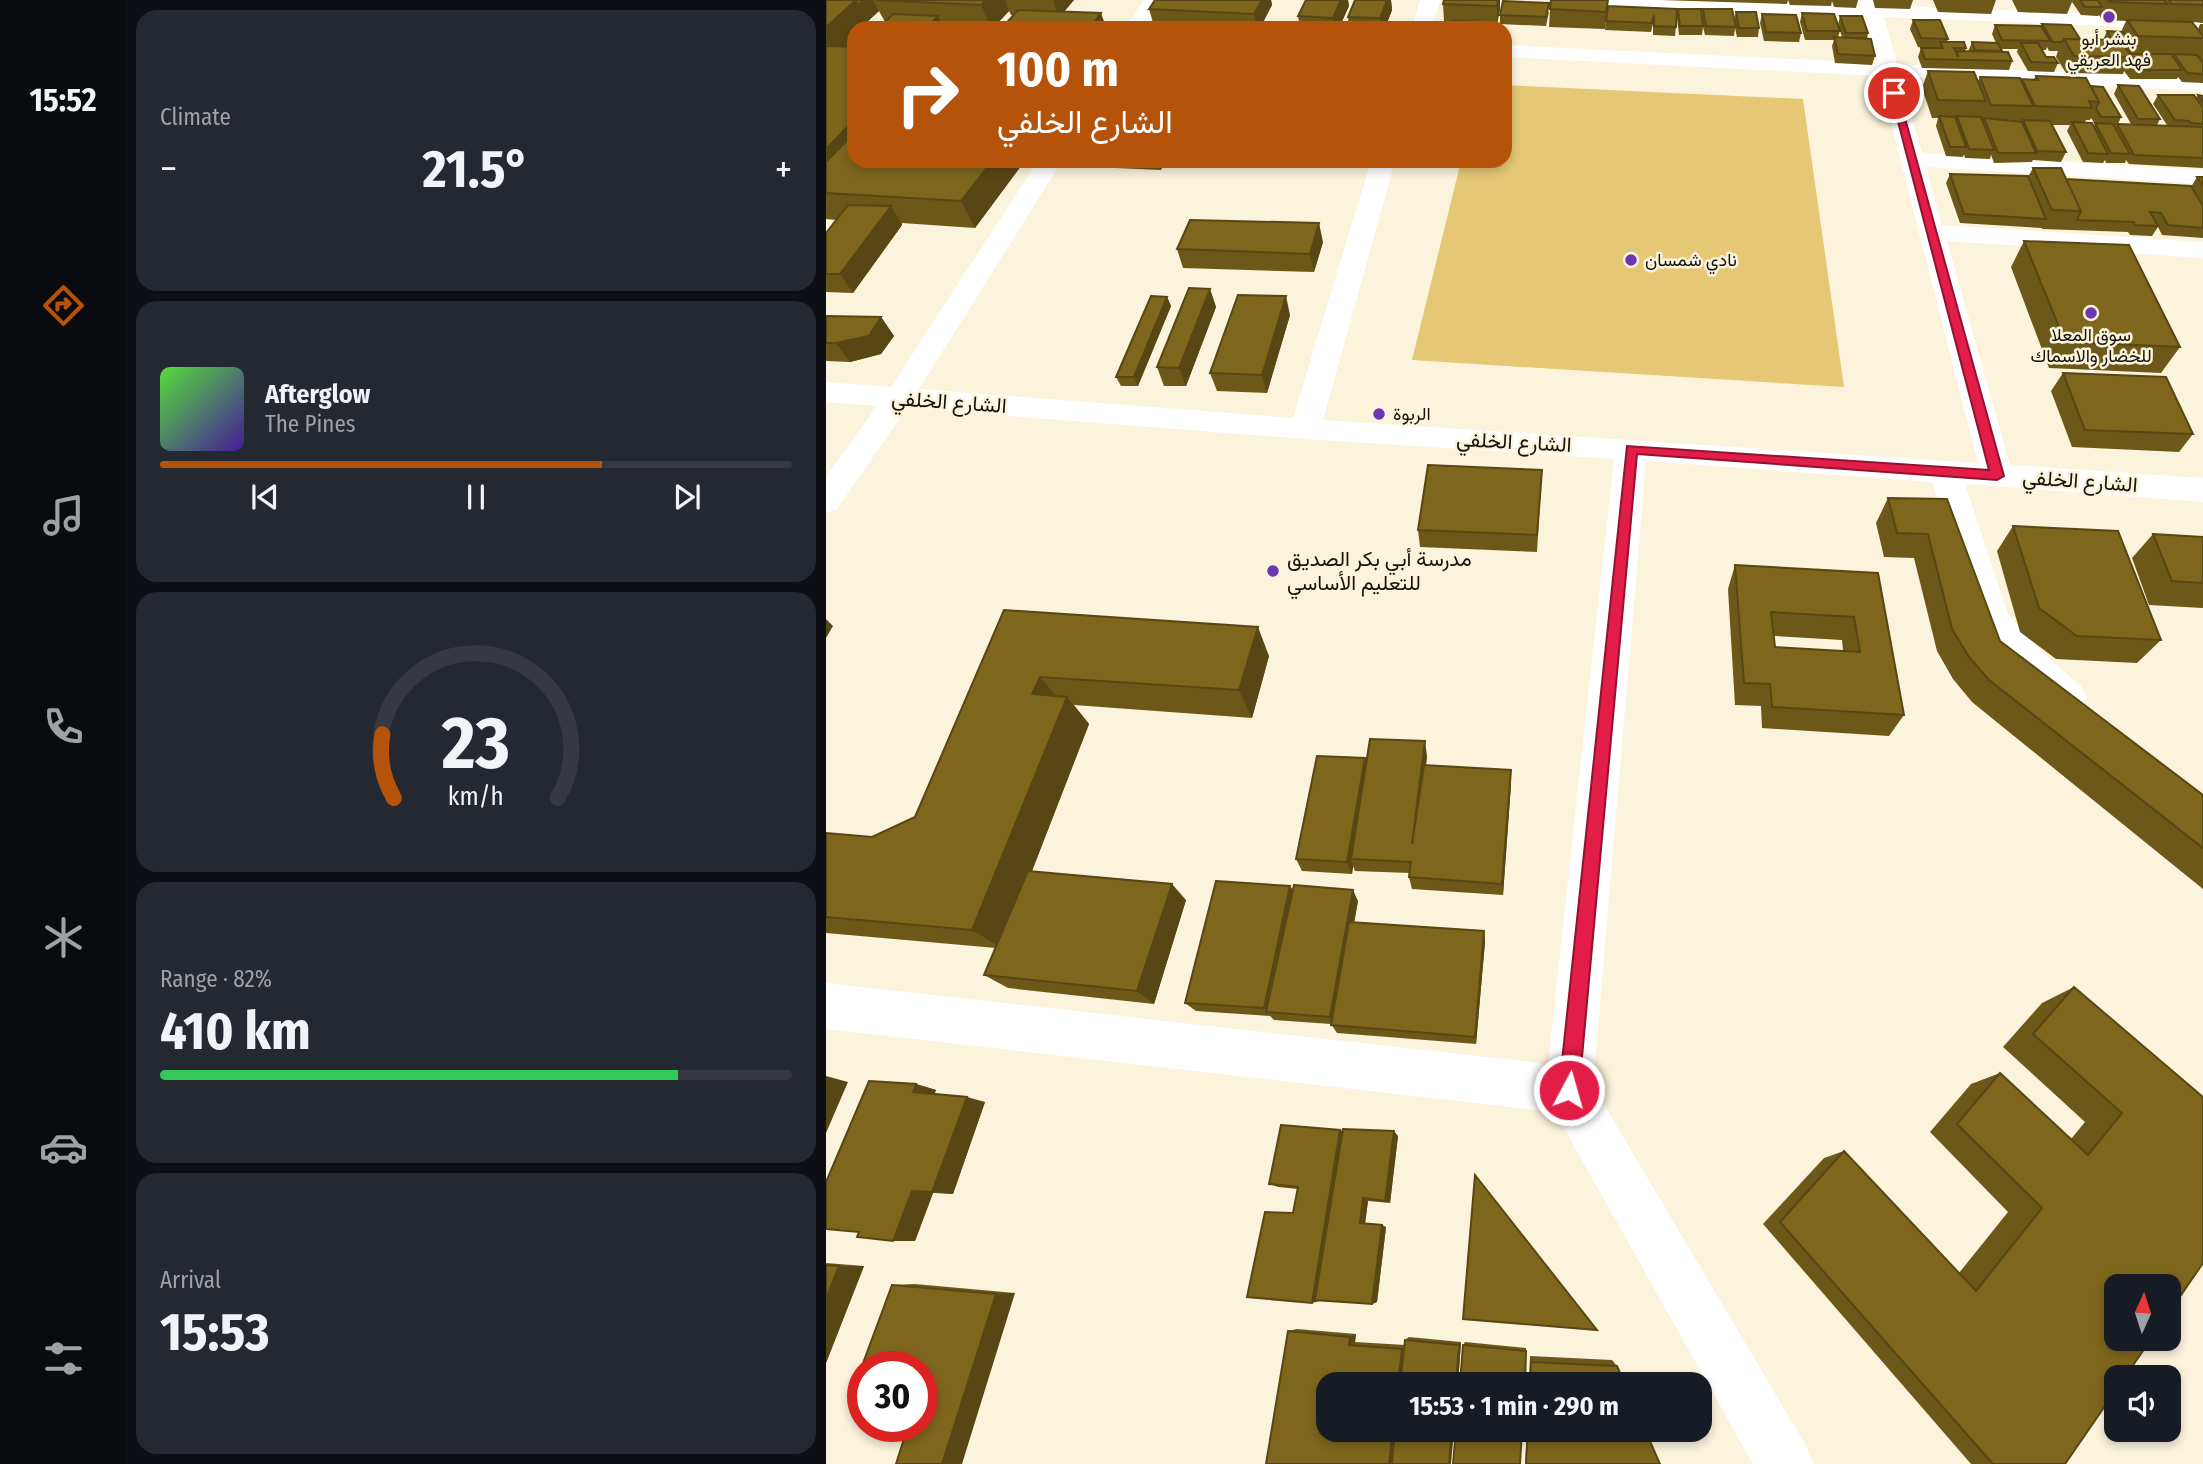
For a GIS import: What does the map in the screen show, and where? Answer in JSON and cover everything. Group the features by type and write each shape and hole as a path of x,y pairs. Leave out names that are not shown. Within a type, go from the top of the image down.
{"street":[{"path":"1140,21 1154,0"},
{"path":"1424,21 1430,0"},
{"path":"1597,0 1870,5 2203,24"},
{"path":"1870,5 1997,476"},
{"path":"1512,51 2203,85"},
{"path":"1911,159 2203,177"},
{"path":"826,501 898,399 1046,168"},
{"path":"1305,429 1381,168"},
{"path":"1931,232 2203,250"},
{"name":"الشارع الخلفي","path":"826,392 1305,429 1631,449 2203,490"},
{"path":"1631,449 1569,1090 1785,1464"},
{"path":"1945,472 1992,620 2027,661 2089,715"},
{"path":"826,1006 1569,1090"}],"shaded area":[{"name":"نادي شمسان","path":"1512,85 1803,99 1844,387 1412,360 1459,168 1512,168"}],"building":[{"path":"826,0 856,0 826,27"},
{"path":"876,0 985,0 981,5"},
{"path":"1155,0 1262,0 1254,14 1149,9"},
{"path":"1306,0 1341,0 1333,18 1298,16"},
{"path":"1355,0 1387,0 1380,18 1348,17"},
{"path":"1444,0 1498,0 1497,6 1443,4"},
{"path":"1551,0 1608,0 1606,12 1550,9"},
{"path":"2080,0 2098,0 2102,7 2085,7"},
{"path":"2108,0 2164,0 2167,4 2110,2"},
{"path":"2169,0 2203,0 2203,5 2171,4"},
{"path":"1503,1 1549,3 1546,17 1500,15"},
{"path":"1608,6 1677,9 1676,27 1654,26 1654,15 1652,23 1606,21"},
{"path":"1678,9 1701,9 1703,26 1680,26"},
{"path":"1703,9 1732,9 1736,27 1706,26"},
{"path":"1018,10 1101,13 1095,21 1008,21"},
{"path":"1736,12 1756,12 1759,28 1739,28"},
{"path":"1802,13 1834,14 1840,31 1807,31"},
{"path":"893,14 938,16 933,21 886,21"},
{"path":"1762,14 1796,15 1801,33 1766,32"},
{"path":"1840,16 1862,16 1868,33 1846,33"},
{"path":"1913,20 1940,20 1948,39 1921,38"},
{"path":"2127,20 2192,22 2203,38 2138,36"},
{"path":"2042,24 2071,25 2080,39 2053,42"},
{"path":"1995,25 2041,26 2050,41 2002,40"},
{"path":"2107,31 2123,32 2132,47 2125,47 2120,40 2112,40"},
{"path":"1834,37 1871,39 1875,56 1838,54"},
{"path":"2064,39 2120,40 2132,57 2074,56"},
{"path":"1940,42 1964,42 1966,48 1954,48 1958,57 1957,51 2008,52 2012,61 1925,59 1921,48 1943,48"},
{"path":"1972,42 1998,43 2002,51 1975,50"},
{"path":"2021,43 2038,43 2046,57 2054,57 2058,63 2031,62"},
{"path":"826,46 847,47 847,127 826,149"},
{"path":"2130,54 2171,54 2182,70 2135,70 2129,62 2132,57"},
{"path":"2174,54 2197,55 2203,63 2203,74 2187,73"},
{"path":"1928,71 1974,72 1986,101 1938,100"},
{"path":"2036,76 2086,78 2099,102 2089,101 2092,108 2035,106 2022,79 2038,80"},
{"path":"1980,77 2020,78 2033,106 1991,105"},
{"path":"2118,85 2139,86 2160,119 2138,119"},
{"path":"2091,86 2103,87 2121,117 2101,117 2096,108 2099,102"},
{"path":"2158,95 2194,95 2203,108 2203,124 2175,120"},
{"path":"1939,116 1955,117 1966,147 1950,147"},
{"path":"1957,116 1981,117 1994,150 1969,149"},
{"path":"1984,118 2022,122 2036,153 1998,153"},
{"path":"2023,120 2050,121 2066,152 2037,151"},
{"path":"2072,122 2092,123 2108,154 2088,153"},
{"path":"2095,123 2113,124 2130,154 2111,153"},
{"path":"2117,124 2203,127 2203,158 2134,155"},
{"path":"847,140 847,168 987,168 961,201 826,193 826,162"},
{"path":"2033,168 2061,168 2081,211 2052,210"},
{"path":"1950,174 2028,176 2046,219 1964,214"},
{"path":"2066,179 2191,186 2203,206 2203,228 2168,225 2161,213 2150,212 2158,226 2135,225 2134,222 2077,220 2081,211"},
{"path":"848,205 891,206 840,274 826,274 826,233"},
{"path":"1190,220 1319,223 1310,254 1177,249"},
{"path":"2024,241 2129,245 2180,347 2065,342"},
{"path":"1189,288 1210,289 1179,368 1157,367"},
{"path":"1238,295 1286,296 1262,375 1210,373"},
{"path":"1151,296 1167,297 1134,377 1116,377"},
{"path":"826,316 881,317 869,336 826,343"},
{"path":"2063,373 2166,377 2193,434 2085,430"},
{"path":"1428,465 1542,470 1537,535 1418,530"},
{"path":"1888,498 1947,499 2000,641 2203,795 2203,848 1989,680 1969,657 1952,629 1928,534 1897,533"},
{"path":"2013,526 2118,531 2161,640 2077,636 2039,608"},
{"path":"2153,534 2203,537 2203,583 2172,581"},
{"path":"1735,565 1878,573 1904,715 1772,707 1770,684 1744,683","holes":["1771,612 1854,617 1860,652 1775,647"]},
{"path":"1004,610 1258,627 1239,690 1040,677 1032,694 1067,697 972,930 826,917 826,833 872,837 915,817"},
{"path":"1370,739 1425,741 1412,844 1424,765 1511,770 1502,884 1409,877 1411,862 1351,859"},
{"path":"1317,756 1365,758 1347,862 1296,859"},
{"path":"1028,871 1172,884 1137,991 984,975"},
{"path":"1216,881 1290,886 1264,1008 1185,1003"},
{"path":"1294,885 1353,890 1330,1017 1266,1012"},
{"path":"1349,922 1484,931 1475,1037 1331,1025"},
{"path":"2074,987 2203,1097 2203,1263 2181,1295 2181,1274 2104,1274 2104,1351 2143,1351 2133,1365 2104,1365 2104,1407 2065,1464 1993,1464 1780,1222 1844,1151 1976,1291 2042,1208 1957,1124 2000,1073 2088,1155 2122,1113 2033,1034"},
{"path":"869,1081 916,1084 913,1092 967,1097 932,1192 912,1191 893,1241 857,1237 859,1232 826,1229 826,1182"},
{"path":"1281,1125 1340,1130 1312,1303 1247,1297 1265,1212 1293,1213 1298,1187 1269,1184"},
{"path":"1343,1129 1394,1131 1385,1201 1363,1198 1360,1223 1382,1225 1372,1304 1315,1300"},
{"path":"1475,1175 1597,1330 1463,1319"},
{"path":"826,1265 839,1266 826,1299"},
{"path":"892,1285 996,1294 942,1464 896,1464 903,1442 938,1442 938,1351 868,1351"},
{"path":"1288,1331 1350,1337 1349,1345 1402,1349 1399,1372 1316,1372 1316,1442 1392,1442 1389,1464 1266,1464"},
{"path":"1405,1340 1459,1345 1457,1372 1401,1372"},
{"path":"1463,1345 1526,1351 1525,1372 1461,1372"},
{"path":"1531,1362 1617,1366 1620,1372 1531,1372"},
{"path":"1394,1442 1451,1442 1449,1464 1392,1464"},
{"path":"1455,1442 1521,1442 1520,1464 1453,1464"},
{"path":"1527,1442 1650,1442 1660,1464 1526,1464"}],"place":[{"name":"بنشر أبو فهد العريقي","path":"2109,17"},
{"name":"نادي شمسان","path":"1631,260"},
{"name":"سوق المعلا للخضار والاسماك","path":"2091,313"},
{"name":"الربوة","path":"1379,414"},
{"name":"مدرسة أبي بكر الصديق للتعليم الأساسي","path":"1273,571"}],"route":[{"path":"1569,1090 1631,449 1997,476 1894,93"}]}
